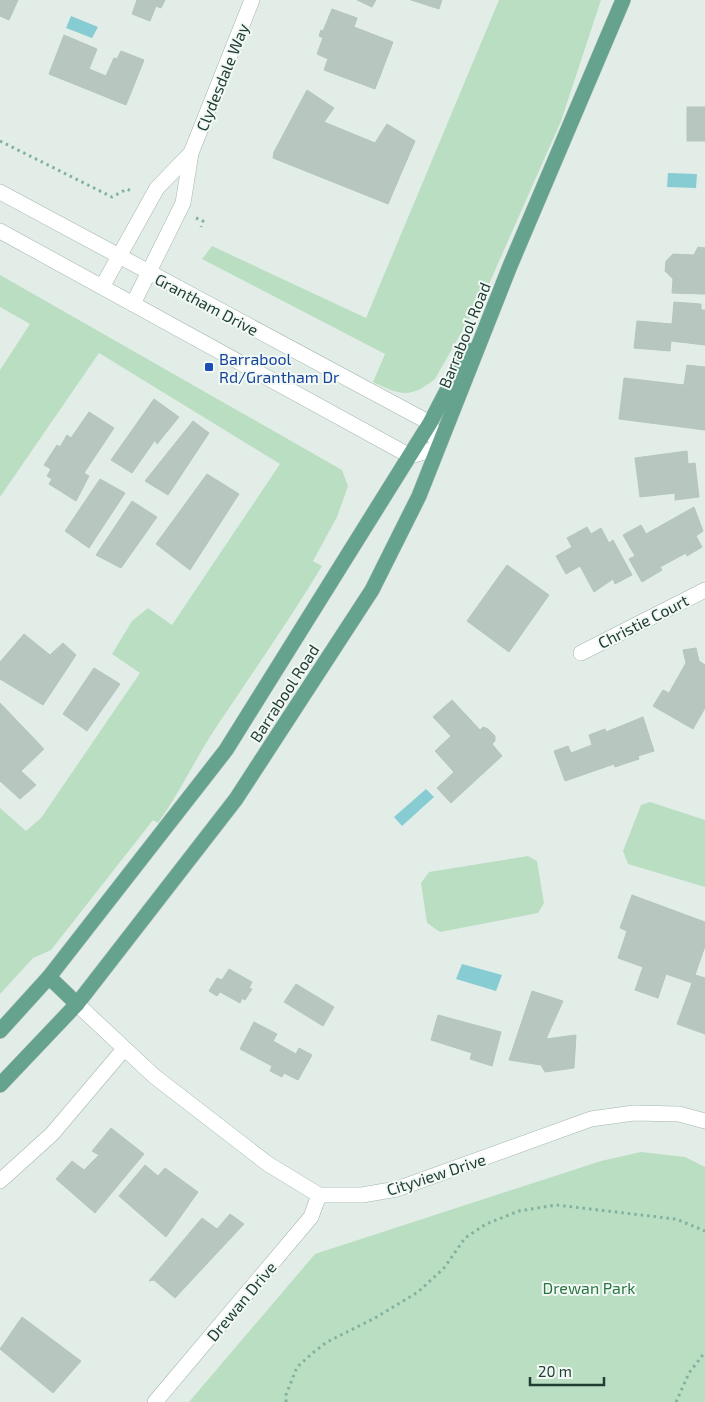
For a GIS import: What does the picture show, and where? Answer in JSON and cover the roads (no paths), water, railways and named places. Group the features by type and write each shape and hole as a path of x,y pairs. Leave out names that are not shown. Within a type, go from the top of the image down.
{"main road":[{"name":"Barrabool Road","path":"0,1085 76,1004 236,799 372,590 419,496 510,266 623,0"},
{"name":"Barrabool Road","path":"0,1031 49,977 226,750 430,423 510,266"},
{"path":"49,977 76,1004"}],"street":[{"name":"Clydesdale Way","path":"133,304 183,203 191,153 252,0"},
{"name":"Clydesdale Way","path":"102,287 157,188 191,153"},
{"name":"Grantham Drive","path":"0,192 430,423"},
{"path":"0,231 410,456 438,448 430,423"},
{"name":"Christie Court","path":"581,653 705,590"},
{"path":"76,1004 154,1076 268,1164 319,1195"},
{"path":"0,1181 52,1134 124,1049"},
{"name":"Cityview Drive","path":"319,1195 362,1195 397,1190 591,1119 634,1112 680,1114 705,1122"},
{"name":"Drewan Drive","path":"155,1402 310,1217 319,1195"}],"water":[{"path":"71,16 98,27 92,38 66,28"},
{"path":"668,173 697,174 696,188 667,187"},
{"path":"426,789 434,797 402,826 394,817"},
{"path":"462,964 502,975 496,991 456,979"}],"place":[{"name":"Barrabool Rd/Grantham Dr","path":"209,367"}],"park label":[{"name":"Drewan Park","path":"589,1287"}]}
